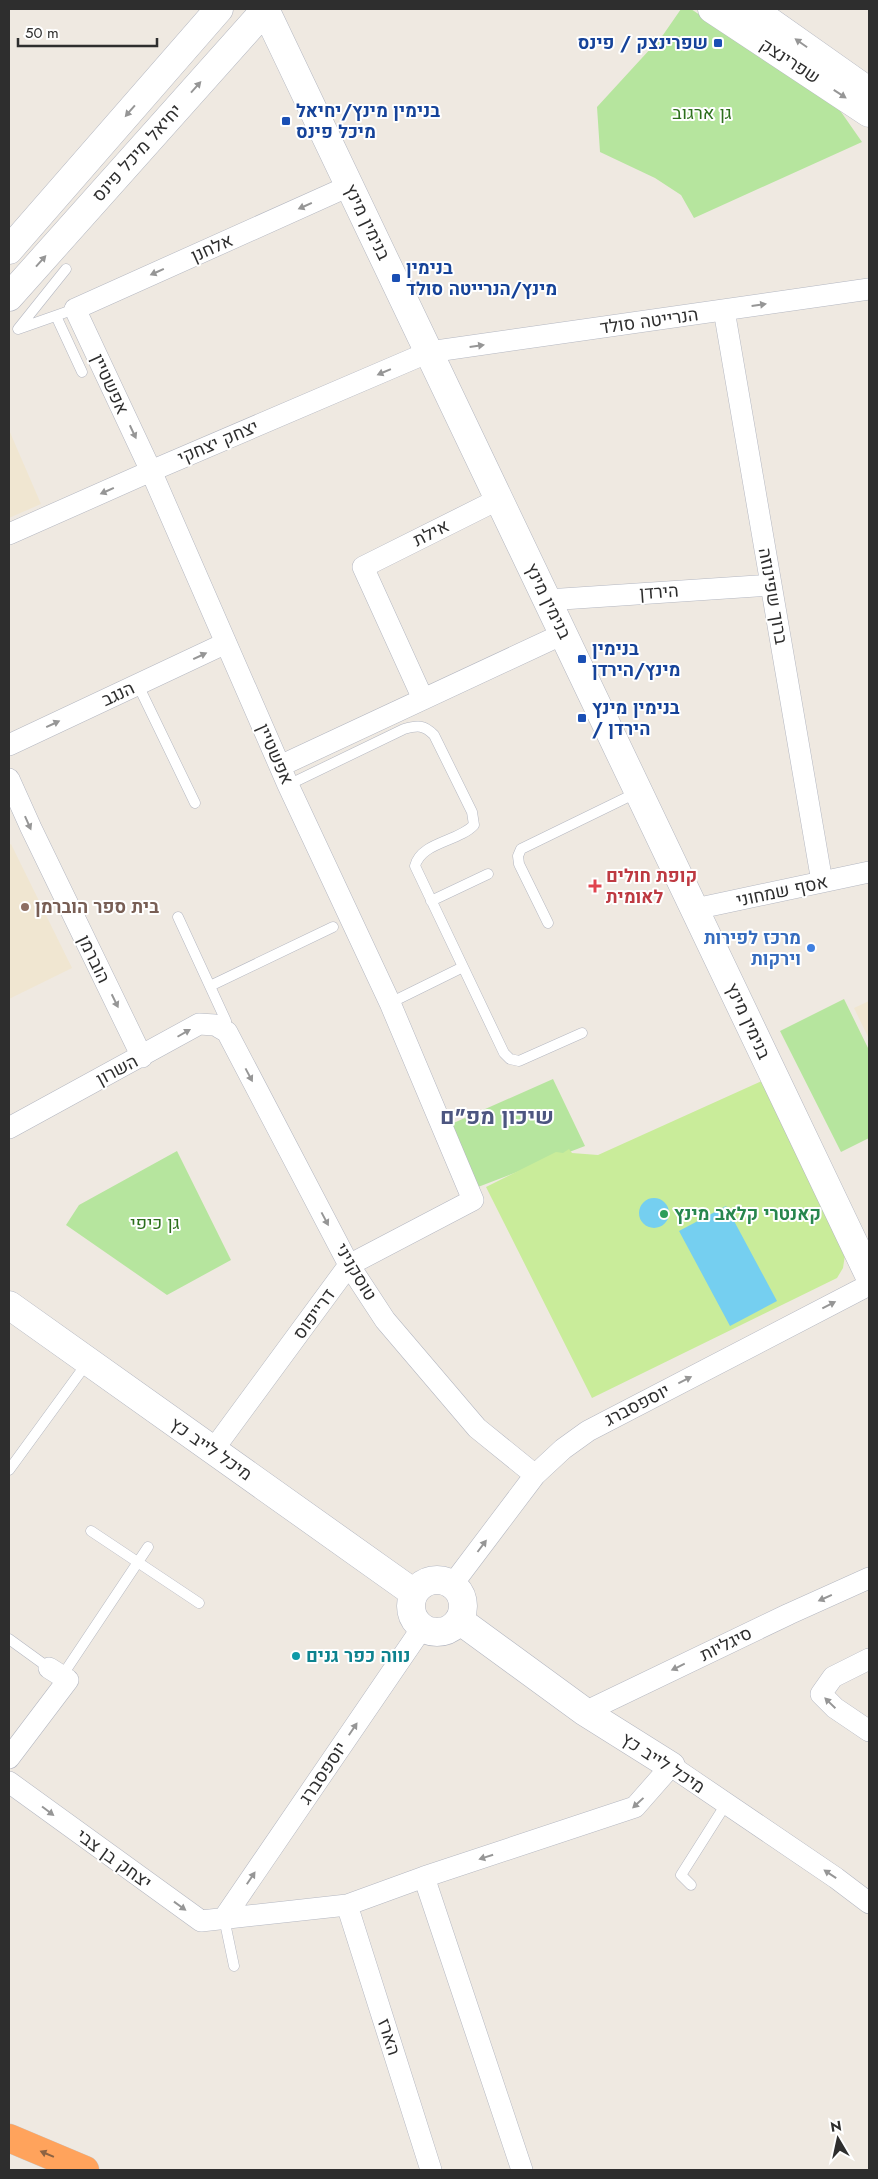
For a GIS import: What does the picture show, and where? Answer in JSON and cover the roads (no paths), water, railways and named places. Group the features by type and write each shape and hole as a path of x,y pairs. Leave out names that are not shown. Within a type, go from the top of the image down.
{"highway":[{"path":"9,2138 85,2170"}],"street":[{"name":"יחיאל מיכל פינס","path":"9,250 220,9"},
{"name":"יחיאל מיכל פינס","path":"9,297 265,9"},
{"name":"בנימין מינץ","path":"265,9 869,1275"},
{"name":"שפרינצק","path":"712,9 869,113"},
{"name":"שפרינצק","path":"752,9 869,92"},
{"path":"230,49 261,42 285,50"},
{"name":"אלחנן","path":"66,313 349,186"},
{"name":"הנרייטה סולד","path":"429,352 869,289"},
{"name":"ברוך שפינוזה","path":"724,310 822,882"},
{"name":"אפשטיין","path":"66,313 151,471 284,775 390,1003 473,1200"},
{"name":"יצחק יצחקי","path":"9,534 429,352"},
{"name":"אילת","path":"423,699 363,567 498,499"},
{"name":"הירדן","path":"547,600 771,585"},
{"path":"284,775 423,699 563,634"},
{"name":"הנגב","path":"9,745 226,643"},
{"name":"הוברמן","path":"9,779 30,828 142,1057"},
{"name":"אסף שמחוני","path":"694,909 869,872"},
{"name":"השרון","path":"9,1128 142,1057 199,1024 215,1025 226,1032"},
{"name":"טוסקניני","path":"226,1032 349,1265 385,1320 477,1428 535,1475"},
{"name":"דרייפוס","path":"213,1450 349,1265 473,1200"},
{"name":"יוספסברג","path":"452,1585 535,1475 562,1449 588,1431 869,1285"},
{"name":"מיכל לייב כץ","path":"9,1305 414,1593"},
{"name":"סיגליות","path":"585,1712 789,1614 869,1578"},
{"path":"436,1580 445,1581 452,1585 458,1591 463,1605 459,1620 449,1630 442,1632 428,1631 422,1628 416,1622 410,1608 414,1593 420,1586 436,1580"},
{"name":"מיכל לייב כץ","path":"459,1620 585,1712 670,1766 869,1903"},
{"name":"יוספסברג","path":"224,1918 422,1628"},
{"path":"869,1658 833,1677 822,1694 835,1708 869,1731"},
{"path":"9,1758 68,1680 56,1672"},
{"name":"יצחק בן צבי","path":"9,1782 201,1921 347,1905 636,1807 670,1766"},
{"path":"424,1878 522,2170"},
{"name":"הארז","path":"347,1905 431,2170"}],"lane":[{"path":"66,270 18,329 66,313 82,372"},
{"path":"138,685 195,803"},
{"path":"284,775 404,729 417,725 426,727 434,735 472,812 474,825 468,831 425,851 417,858 415,866 504,1052 510,1059 519,1061 530,1058 582,1033"},
{"path":"548,923 519,864 518,856 521,850 638,792"},
{"path":"431,901 488,874"},
{"path":"178,917 226,1021 226,1032"},
{"path":"210,986 333,927"},
{"path":"390,1003 463,967"},
{"path":"9,1470 88,1362"},
{"path":"91,1531 200,1603"},
{"path":"9,1640 56,1672 148,1547"},
{"path":"690,1885 681,1875 726,1804"},
{"path":"224,1918 234,1966"}],"water":[{"path":"654,1198 665,1202 669,1213 665,1224 654,1228 643,1224 639,1213 643,1202"},
{"path":"726,1206 777,1301 730,1326 679,1231"}],"place":[{"name":"שפרינצק / פינס","path":"718,43"},
{"name":"בנימין מינץ/יחיאל מיכל פינס","path":"286,121"},
{"name":"בנימין מינץ/הנרייטה סולד","path":"396,278"},
{"name":"בנימין מינץ/הירדן","path":"582,659"},
{"name":"בנימין מינץ / הירדן","path":"582,718"},
{"name":"קופת חולים לאומית","path":"595,886"},
{"name":"בית ספר הוברמן","path":"25,907"},
{"name":"מרכז לפירות וירקות","path":"811,948"},
{"name":"קאנטרי קלאב מינץ","path":"664,1214"},
{"name":"נווה כפר גנים","path":"296,1656"}],"district":[{"name":"שיכון מפ\"ם","path":"497,1116"}],"park label":[{"name":"גן ארגוב","path":"702,113"},
{"name":"גן כיפי","path":"155,1223"}]}
